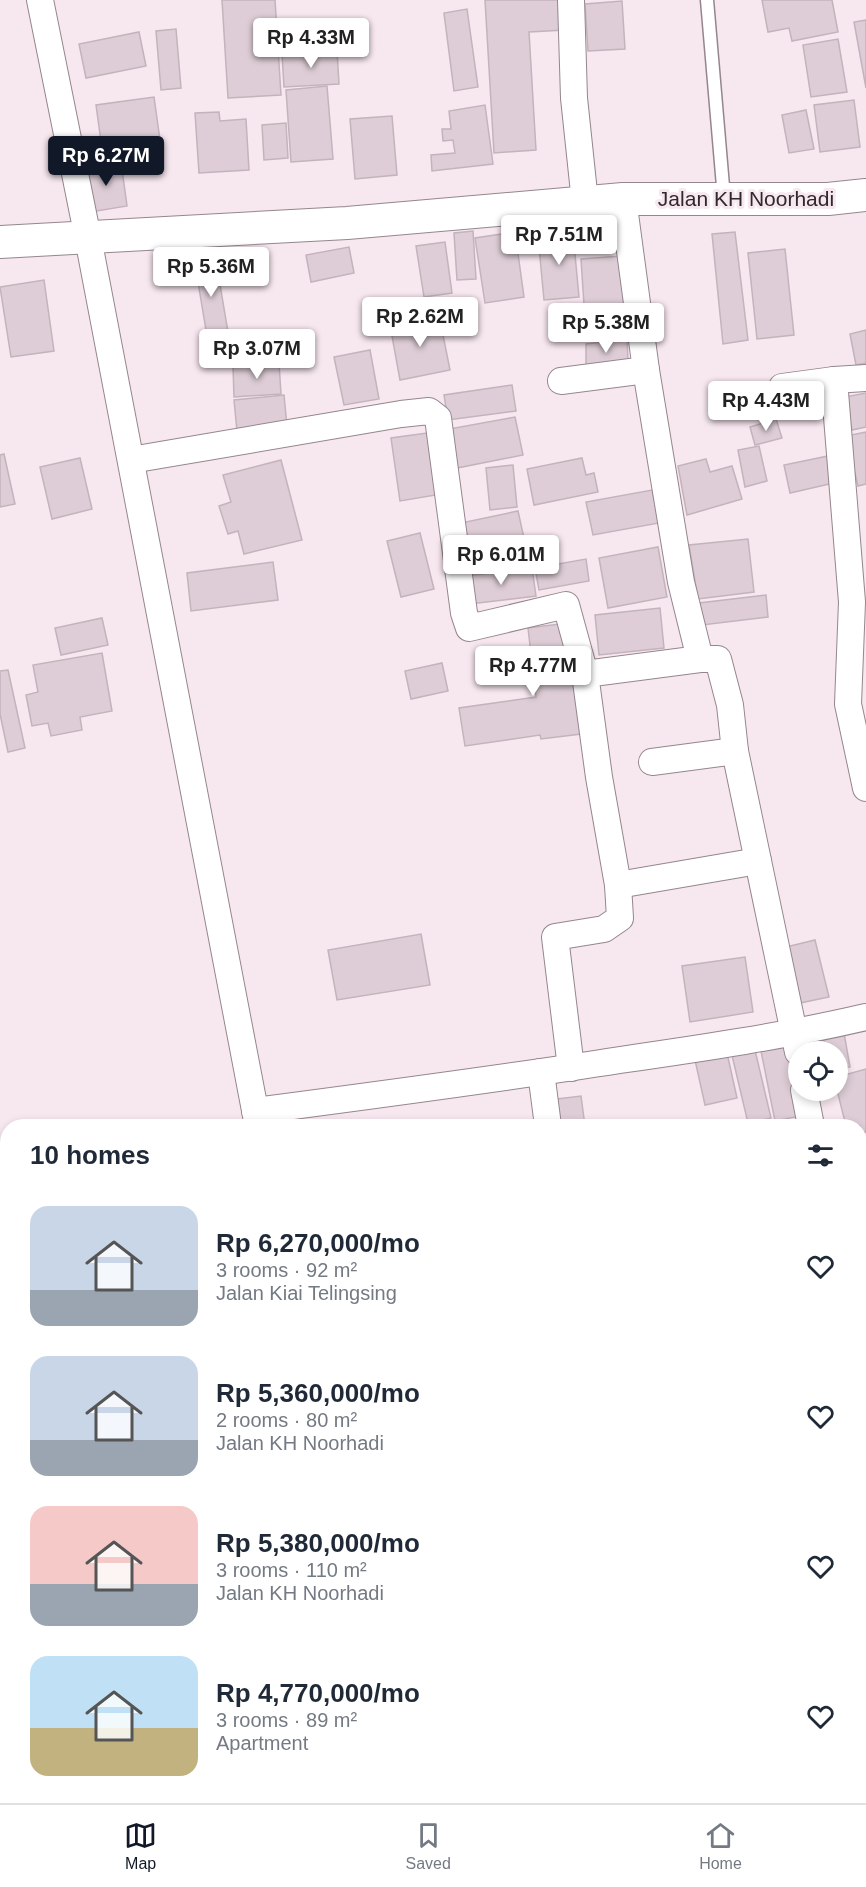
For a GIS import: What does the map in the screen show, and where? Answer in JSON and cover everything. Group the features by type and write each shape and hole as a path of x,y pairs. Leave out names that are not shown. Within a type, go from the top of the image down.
{"street":[{"path":"40,0 88,238 257,1119 542,1072 788,1044"},
{"path":"571,0 574,98 585,202"},
{"name":"Jalan KH Noorhadi","path":"0,242 347,223 623,199 828,199 866,195"},
{"path":"623,199 646,370 681,582 700,659"},
{"path":"561,381 646,370"},
{"path":"782,387 866,378"},
{"path":"834,380 852,602 848,704 866,788"},
{"path":"131,460 401,414 429,411 438,418 464,613 469,628 566,605 585,674 599,777 618,885 620,918 603,929 555,937 571,1068"},
{"path":"585,674 700,659 718,659 730,705 735,751 796,1041"},
{"path":"652,762 735,751"},
{"path":"618,885 758,861"},
{"path":"801,1041 866,1017"},
{"path":"542,1072 547,1119"},
{"path":"806,1101 810,1119"}],"lane":[{"path":"707,0 724,199"}],"building":[{"path":"222,0 275,0 281,95 228,98"},
{"path":"485,0 564,0 565,30 529,32 536,150 494,153"},
{"path":"762,0 832,0 838,32 792,41 789,28 768,32"},
{"path":"622,1 625,49 588,51 585,4"},
{"path":"467,9 478,87 454,91 444,13"},
{"path":"866,20 866,88 854,22"},
{"path":"176,29 181,88 161,90 156,31"},
{"path":"139,32 146,66 86,78 79,44"},
{"path":"838,39 847,92 811,97 803,45"},
{"path":"337,50 339,84 284,87 282,54"},
{"path":"327,86 333,159 291,162 286,90"},
{"path":"154,97 161,147 103,156 96,105"},
{"path":"854,100 860,147 820,152 814,105"},
{"path":"485,105 493,164 432,171 431,155 455,153 453,140 443,141 442,129 451,129 449,111"},
{"path":"806,110 814,149 789,153 782,115"},
{"path":"219,112 220,121 246,119 249,170 199,173 195,113"},
{"path":"392,116 397,175 355,179 350,119"},
{"path":"286,123 288,158 264,160 262,125"},
{"path":"121,162 127,206 91,212 84,168"},
{"path":"473,231 476,279 457,280 454,233"},
{"path":"515,232 524,297 485,303 475,238"},
{"path":"735,232 748,340 723,344 712,234"},
{"path":"573,233 579,297 544,300 538,236"},
{"path":"445,242 452,293 424,297 416,246"},
{"path":"349,247 354,273 311,282 306,255"},
{"path":"785,249 794,335 757,339 748,253"},
{"path":"622,256 628,332 586,335 581,259"},
{"path":"216,261 228,332 207,336 195,264"},
{"path":"44,280 54,351 11,357 0,287"},
{"path":"439,315 450,370 400,380 390,325"},
{"path":"866,330 866,363 856,365 850,334"},
{"path":"627,339 628,362 586,370 586,344"},
{"path":"370,350 379,399 344,405 334,357"},
{"path":"279,363 281,394 234,397 233,367"},
{"path":"512,385 516,411 448,420 444,395"},
{"path":"866,393 866,427 852,430 845,397"},
{"path":"284,395 287,426 237,431 234,400"},
{"path":"515,417 523,455 457,468 449,429"},
{"path":"776,419 782,438 755,445 750,427"},
{"path":"866,432 866,484 858,486 846,436"},
{"path":"427,433 436,495 400,501 391,438"},
{"path":"759,446 767,481 745,487 738,450"},
{"path":"4,454 15,504 0,507 0,455"},
{"path":"828,456 834,483 790,493 784,465"},
{"path":"80,458 92,509 52,519 40,467"},
{"path":"582,458 586,475 594,473 598,492 534,505 527,469"},
{"path":"706,459 710,472 732,466 742,499 687,515 678,466"},
{"path":"281,460 302,540 244,554 238,531 228,534 219,506 231,502 223,475"},
{"path":"513,465 517,507 490,510 486,468"},
{"path":"652,490 659,523 593,535 586,502"},
{"path":"518,511 529,561 470,572 461,523"},
{"path":"420,533 434,589 401,597 387,541"},
{"path":"748,539 754,592 698,599 689,545"},
{"path":"658,547 667,597 608,608 599,558"},
{"path":"586,559 589,581 539,590 535,568"},
{"path":"273,562 278,600 191,611 187,573"},
{"path":"532,568 536,596 470,604 466,576"},
{"path":"766,595 768,617 702,625 699,603"},
{"path":"660,608 664,648 599,655 595,615"},
{"path":"102,618 108,645 61,655 55,628"},
{"path":"568,623 581,734 541,739 540,735 465,746 459,708 536,697 528,628"},
{"path":"102,653 112,711 80,717 82,730 51,736 48,723 32,726 26,695 38,692 33,665"},
{"path":"442,663 448,691 411,699 405,671"},
{"path":"8,670 25,748 8,752 0,714 0,671"},
{"path":"421,934 430,985 337,1000 328,950"},
{"path":"815,940 829,997 800,1003 786,947"},
{"path":"745,957 753,1012 690,1022 682,966"},
{"path":"844,1033 845,1041 824,1041 823,1037"},
{"path":"789,1039 788,1101 802,1101 805,1115 775,1119 760,1046"},
{"path":"754,1046 771,1118 747,1119 731,1051"},
{"path":"727,1053 737,1098 705,1105 695,1060"},
{"path":"866,1069 866,1119 844,1119 840,1101 848,1101 848,1074"},
{"path":"581,1096 584,1119 551,1119 549,1100"}]}
